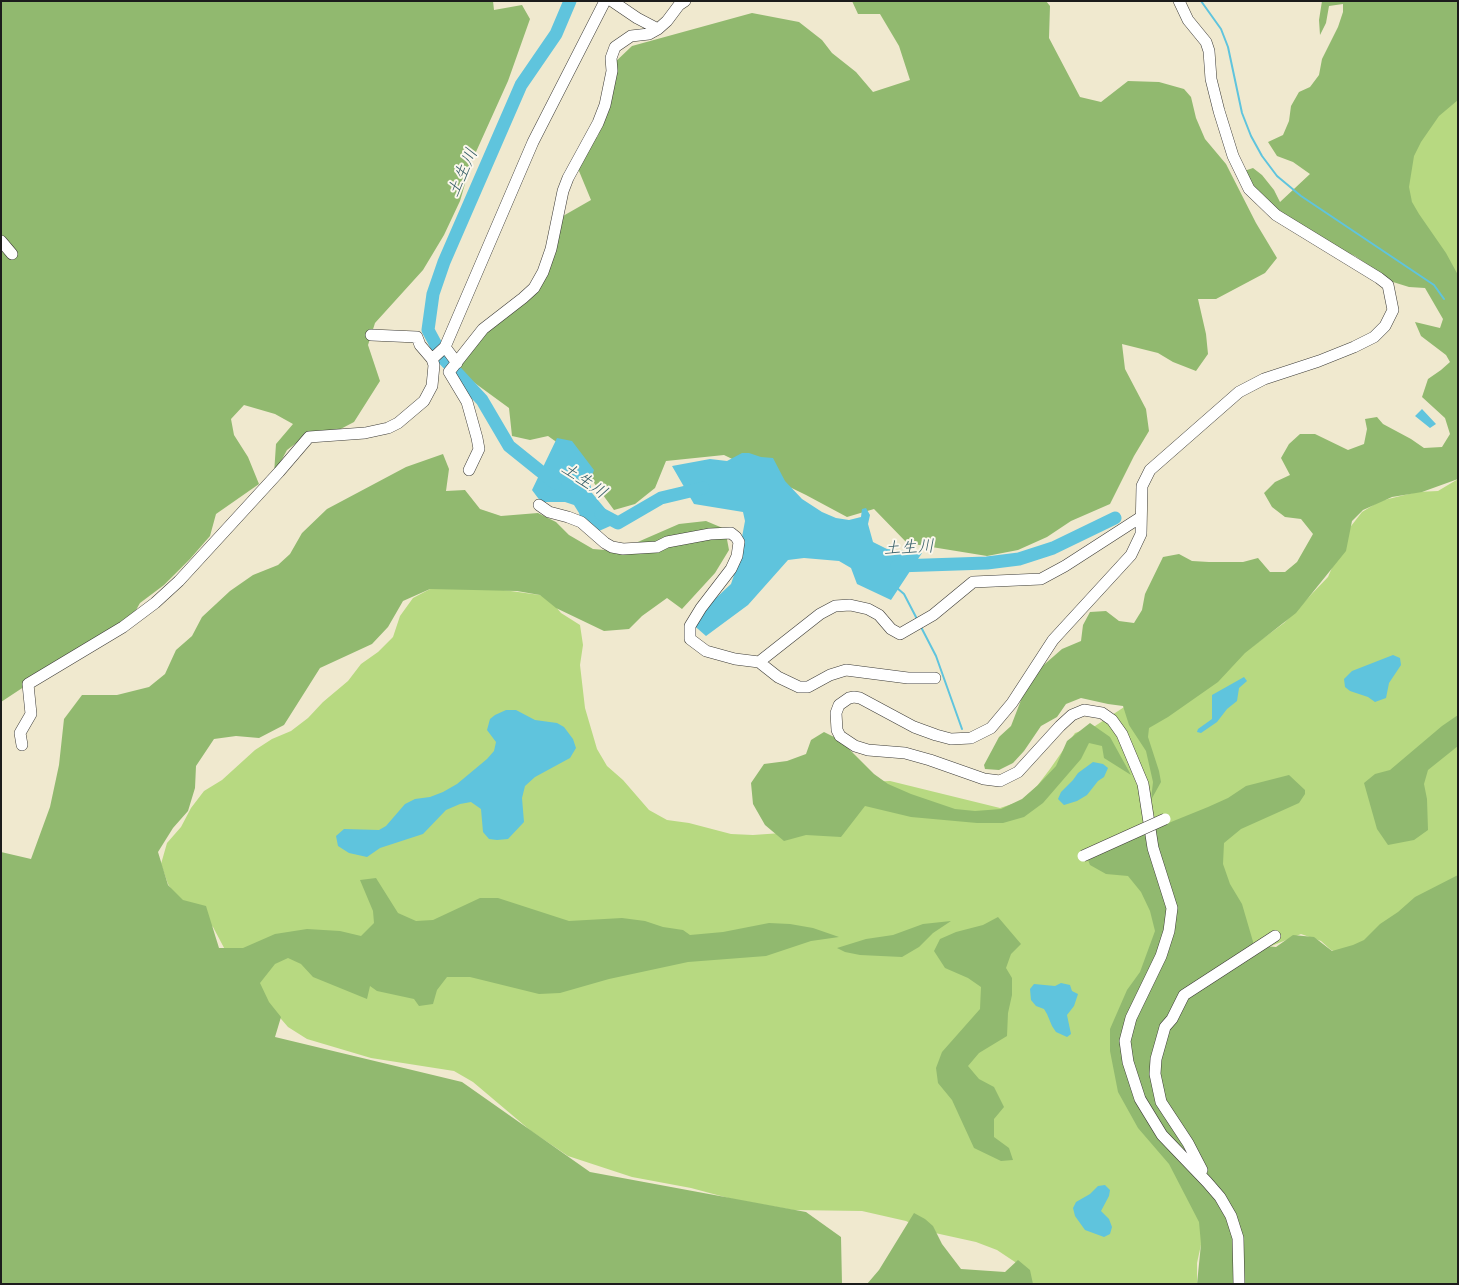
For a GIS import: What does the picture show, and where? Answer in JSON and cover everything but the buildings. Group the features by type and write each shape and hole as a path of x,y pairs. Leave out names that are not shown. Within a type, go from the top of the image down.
{"street":[{"path":"432,359 444,349 477,269 533,142 605,1"},
{"path":"612,1 637,18 658,29"},
{"path":"469,470 479,449 477,438 467,402 449,372 457,364 483,329 534,288 543,272 551,249 563,191 568,178 598,123 605,105 612,71 611,58 615,47 631,36 649,34 658,29 667,21 678,4 685,1"},
{"path":"1179,1 1188,20 1206,42 1209,51 1211,79 1219,111 1233,156 1249,189 1276,215 1388,285 1393,310 1385,326 1367,340 1319,361 1264,379 1239,392 1150,470 1142,486 1141,534 1132,555 1054,640 1012,703 991,728 971,738 952,739 914,727 860,698 854,697 849,698 839,705 836,713 837,730 840,736 855,746 868,750 905,753 984,779 1000,781 1009,778 1018,772 1060,726 1072,715 1084,710 1102,713 1112,720 1122,734 1143,784 1153,848 1172,908 1169,931 1161,956 1130,1018 1125,1041 1128,1062 1140,1099 1162,1135 1220,1197 1231,1216 1238,1238 1239,1284"},
{"path":"22,745 20,733 31,714 28,684 117,631 155,603 179,581 309,437 365,433 388,428 398,423 424,401 432,386 434,365 432,359 420,345 417,337 372,335"},
{"path":"444,349 457,364"},
{"path":"539,505 549,512 582,522 605,543 612,547 623,549 656,547 667,542 710,534 732,533 739,542 737,556 726,578 692,620 690,626 690,639 706,651 735,659 759,662 778,677 799,687 808,688 830,675 846,670 908,678 935,678"},
{"path":"759,662 820,614 836,606 850,605 868,609 879,615 890,629 900,634 933,615 973,582 1041,579 1065,566 1141,517"},
{"path":"1082,856 1165,819"},
{"path":"1207,1182 1188,1143 1161,1102 1154,1074 1156,1058 1165,1027 1172,1019 1184,995 1275,936"}],"green space":[{"path":"1,1 493,1 494,10 522,5 530,19 508,81 471,163 460,201 444,235 423,270 375,323 368,345 380,381 354,422 331,434 307,435 287,450 274,474 276,444 293,424 275,414 244,405 231,419 234,435 248,457 259,484 216,514 210,536 164,585 140,603 124,631 48,671 1,702"},
{"path":"852,1 1046,1 1050,6 1049,38 1080,97 1101,102 1128,81 1159,82 1184,89 1191,97 1196,118 1205,139 1226,164 1256,223 1277,258 1265,273 1216,299 1198,299 1206,334 1208,354 1196,371 1173,362 1158,353 1122,344 1125,369 1146,409 1149,431 1134,456 1110,504 1071,521 1047,537 1018,550 987,556 907,543 874,509 847,517 724,455 666,461 655,488 635,504 614,510 572,453 548,436 530,440 512,436 509,408 457,370 471,342 525,298 551,267 556,220 591,200 574,159 598,136 612,65 632,46 752,13 799,22 822,40 832,53 856,72 873,92 910,80 899,46 880,14 858,14"},
{"path":"1322,1 1458,1 1458,100 1439,116 1421,142 1414,156 1409,187 1412,202 1446,253 1458,275 1458,479 1422,492 1392,497 1363,510 1352,521 1346,551 1296,613 1245,653 1218,682 1168,717 1149,728 1148,737 1161,782 1151,800 1153,782 1146,751 1129,725 1123,706 1081,698 1066,704 1057,717 1041,726 1024,751 1013,763 999,770 985,769 984,765 999,737 1011,726 1028,682 1038,670 1062,649 1081,641 1083,625 1090,612 1106,611 1119,621 1134,623 1142,610 1145,594 1163,557 1179,554 1192,561 1209,562 1243,562 1258,558 1270,572 1285,572 1297,562 1313,534 1301,519 1285,517 1272,507 1264,493 1275,482 1290,475 1281,458 1289,444 1300,434 1315,434 1348,450 1364,444 1367,429 1365,419 1377,417 1383,424 1424,448 1442,447 1450,434 1445,418 1422,397 1428,379 1450,362 1446,355 1421,336 1415,322 1440,328 1443,319 1425,288 1409,287 1393,282 1355,256 1326,243 1269,211 1244,171 1253,168 1262,175 1274,190 1280,202 1310,174 1293,162 1277,156 1268,142 1283,135 1289,121 1291,106 1299,92 1310,87 1319,75 1322,59 1338,27 1343,12 1343,4 1329,6 1326,23 1320,35 1319,20"},
{"path":"1458,92 1458,278 1414,211 1402,168 1405,146"},
{"path":"443,454 449,469 446,491 465,490 480,509 501,516 538,513 556,522 569,535 593,549 617,551 679,524 706,521 725,529 729,550 715,573 682,609 667,598 642,616 629,629 604,631 556,608 540,595 517,591 430,589 403,601 388,627 372,644 320,668 284,725 259,738 236,736 214,739 196,766 195,788 188,811 173,828 158,852 168,885 183,900 206,906 219,948 243,948 275,934 307,929 340,931 361,936 374,923 373,911 360,880 376,878 398,913 416,921 433,920 480,898 498,898 569,921 622,918 645,921 663,927 683,930 690,935 723,932 769,923 790,924 813,928 839,937 811,941 766,956 688,962 609,979 560,993 539,994 470,977 447,977 437,990 433,1004 419,1006 414,999 377,991 370,986 367,999 313,977 301,964 288,958 275,964 260,983 269,1002 281,1017 275,1037 462,1082 590,1172 806,1212 841,1237 842,1284 1,1284 1,852 31,859 50,807 59,765 64,719 82,695 117,695 149,687 165,674 176,650 192,636 202,617 230,591 253,575 278,565 290,554 302,533 327,509 406,467"},
{"path":"1458,479 1458,878 1343,955 1331,950 1321,941 1301,934 1259,951 1198,1198 1202,1240 1197,1263 1197,1284 1029,1284 1015,1262 997,1250 976,1242 926,1231 906,1221 862,1211 793,1210 732,1199 691,1188 632,1177 568,1156 531,1131 473,1082 454,1071 371,1058 307,1039 288,1027 231,961 213,927 179,902 168,884 161,864 167,843 181,827 191,808 204,791 222,780 255,750 272,739 291,731 308,718 323,702 348,681 361,664 378,652 393,637 400,616 413,598 432,588 496,589 547,596 561,613 580,625 583,645 580,665 585,708 597,749 607,766 623,780 649,810 667,820 689,823 731,834 753,835 796,832 868,782 890,781 1000,808 1021,801 1037,786 1075,733 1095,726 1135,700 1250,648 1284,623 1328,577 1348,530 1362,512 1380,501 1417,492 1438,491"},
{"path":"1458,715 1458,746 1428,770 1424,784 1427,799 1428,830 1414,840 1388,845 1377,829 1364,783 1375,774 1390,770 1442,726"},
{"path":"1090,723 1110,737 1131,775 1104,758 1102,746 1089,743 1081,759 1043,803 1024,817 1003,823 977,823 911,817 865,806 841,837 806,835 784,841 765,825 753,804 751,783 764,764 787,761 806,754 811,740 824,732 840,740 874,774 888,784 911,794 955,809 975,811 1001,809 1022,799 1038,785 1056,766 1067,741"},
{"path":"1289,775 1305,790 1305,794 1299,803 1241,829 1224,843 1223,864 1230,884 1242,904 1254,945 1276,947 1293,935 1314,937 1332,951 1353,945 1364,940 1380,924 1398,912 1415,897 1458,875 1458,1284 1197,1284 1201,1244 1199,1222 1169,1164 1138,1128 1118,1092 1110,1051 1110,1029 1127,990 1140,972 1155,931 1150,911 1141,892 1128,876 1106,874 1090,865 1088,860 1097,852 1208,807 1228,798 1246,786"},
{"path":"998,917 1021,944 1011,954 1006,968 1012,978 1012,995 1008,1013 1007,1036 979,1053 968,1066 979,1079 994,1087 1004,1107 994,1119 994,1137 1009,1148 1013,1160 1001,1161 974,1148 952,1100 938,1083 936,1068 942,1052 980,1009 981,987 968,978 945,968 934,951 940,939 956,932 983,925"},
{"path":"951,921 933,933 919,947 902,957 860,955 845,952 837,948 866,939 893,935 923,924"},
{"path":"914,1213 925,1219 933,1226 942,1244 961,1269 1005,1272 1018,1260 1030,1270 1033,1284 867,1284 879,1270"}],"water":[{"path":"1422,409 1436,424 1430,428 1415,416"},
{"path":"557,438 572,441 594,470 590,482 592,493 617,523 599,531 590,529 581,521 579,513 574,505 565,502 541,502 532,490"},
{"path":"742,453 773,458 785,481 802,499 822,512 836,518 849,520 861,517 862,509 866,508 870,515 868,524 873,542 887,549 922,553 891,600 857,584 851,568 839,561 804,558 788,560 748,605 706,636 690,622 731,584 736,569 745,521 743,512 694,504 672,466 710,459 727,461"},
{"path":"1393,655 1400,658 1401,665 1389,683 1386,698 1375,702 1368,697 1350,691 1345,687 1344,679 1352,671"},
{"path":"1244,677 1247,681 1239,688 1237,701 1227,709 1217,722 1201,733 1197,732 1198,729 1212,719 1212,695"},
{"path":"506,710 516,710 535,720 557,723 564,727 573,739 576,748 570,758 535,777 525,786 522,798 524,822 508,839 489,839 483,832 481,809 471,802 460,804 446,810 423,834 380,848 367,857 349,853 338,846 336,836 344,829 379,830 386,826 405,804 415,799 430,797 443,792 457,784 487,759 494,751 496,742 487,730 490,719"},
{"path":"1093,762 1103,764 1108,768 1104,777 1098,781 1087,795 1077,801 1064,805 1058,799 1061,792 1078,773"},
{"path":"1061,983 1070,985 1072,991 1078,994 1074,1006 1067,1015 1071,1034 1067,1037 1056,1032 1044,1009 1036,1006 1031,1000 1030,989 1034,984 1055,986"},
{"path":"1105,1185 1110,1190 1109,1196 1101,1211 1109,1219 1112,1227 1110,1234 1104,1237 1085,1230 1075,1216 1073,1208 1076,1202 1090,1194 1098,1186"}],"waterway":[{"name":"土生川","path":"555,483 509,446 482,400 443,358 428,330 433,294 444,262 521,85 556,34 570,1"},
{"path":"1201,1 1221,29 1228,47 1242,113 1251,136 1262,156 1277,176 1301,196 1434,285 1444,299"},
{"name":"土生川","path":"601,514 618,523 661,498 703,488"},
{"name":"土生川","path":"897,566 987,563 1019,559 1053,548 1115,518"},
{"path":"897,588 904,594 917,619"},
{"path":"921,627 936,656 962,729"}]}
